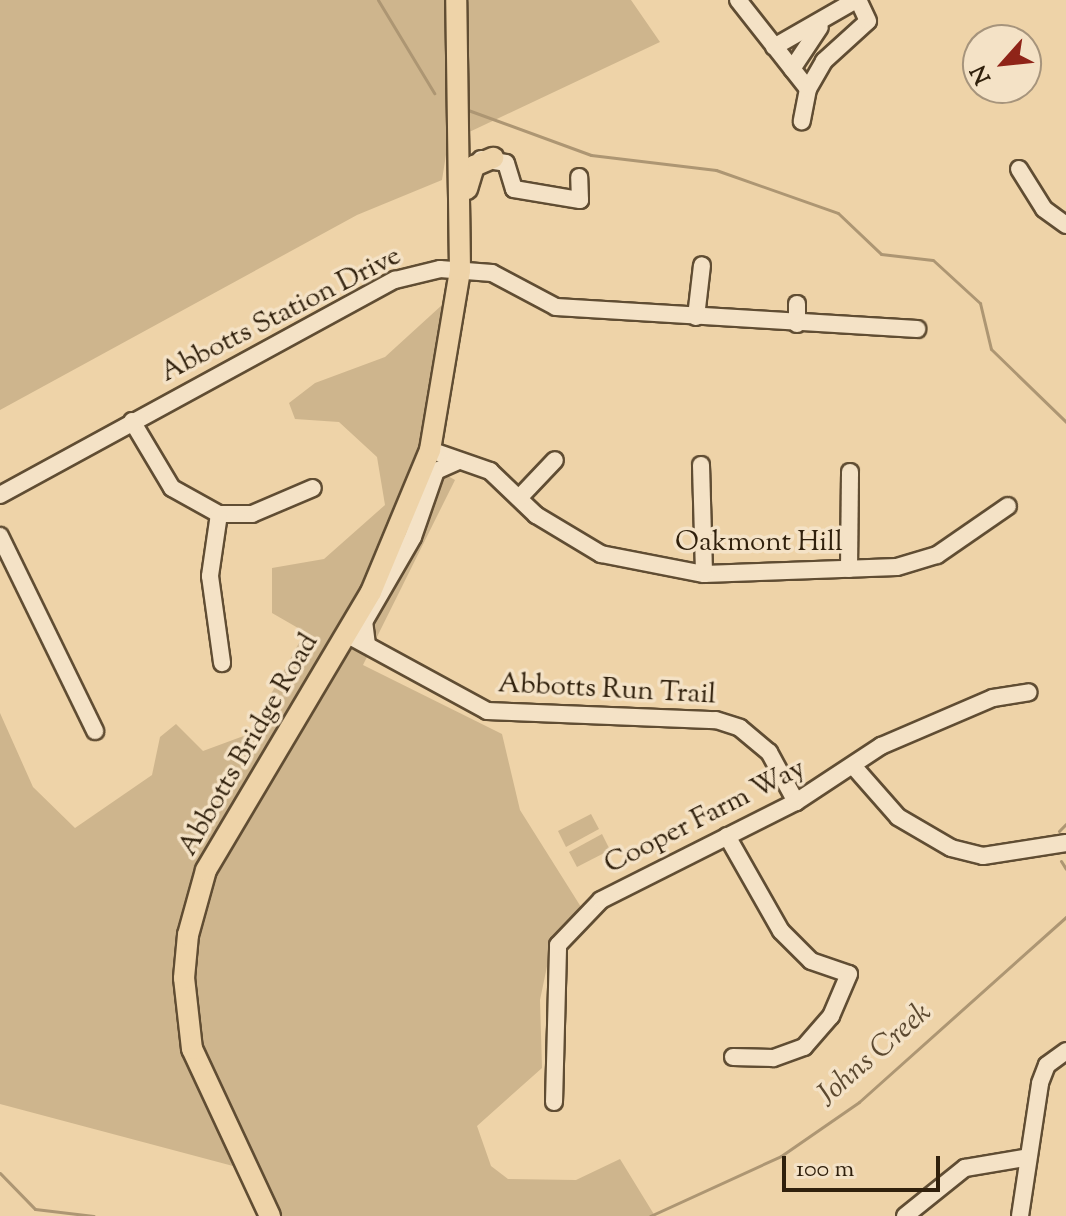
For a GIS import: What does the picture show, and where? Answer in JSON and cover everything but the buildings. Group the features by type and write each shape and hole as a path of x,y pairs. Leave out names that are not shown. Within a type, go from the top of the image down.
{"main road":[{"name":"Abbotts Bridge Road","path":"270,1216 192,1049 184,978 188,935 206,870 346,634 394,546 430,450 468,272 461,228 456,0"},
{"name":"Abbotts Bridge Road","path":"461,228 468,221 470,171 493,158"}],"street":[{"path":"738,0 808,89"},
{"path":"774,47 821,25 857,0 868,21 824,61 808,89 802,121"},
{"path":"792,69 821,25"},
{"path":"459,151 506,163 514,189 580,200 579,177"},
{"path":"1019,169 1044,209 1066,225"},
{"path":"696,317 702,265"},
{"name":"Abbotts Station Drive","path":"0,495 395,280 468,272 492,273 556,307 917,329"},
{"path":"797,304 797,324"},
{"path":"132,421 172,488 219,514 252,514 313,488"},
{"name":"Oakmont Hill","path":"430,450 467,462 601,554 704,574 849,569 937,555 1008,506"},
{"path":"519,498 555,460"},
{"name":"Abbotts Bridge Road","path":"367,645 364,622 413,537 436,471 445,462 467,462"},
{"path":"701,465 704,574"},
{"path":"849,569 850,472"},
{"path":"219,514 210,576 222,663"},
{"path":"0,536 95,731"},
{"name":"Abbotts Run Trail","path":"346,634 487,711 716,720 740,728 769,752 796,802"},
{"name":"Cooper Farm Way","path":"554,1102 558,945 601,900 796,802 909,732 993,698 1029,692"},
{"path":"855,768 898,817 951,848 983,856 1066,843"},
{"path":"727,836 781,931 811,961 849,974 831,1016 804,1047 773,1058 733,1057"},
{"path":"1020,1216 1024,1158 1040,1083 1066,1051"},
{"path":"905,1216 965,1168 1024,1158"}],"shaded area":[{"path":"0,0 631,0 660,42 448,142 442,180 357,215 0,410"},
{"path":"442,305 418,459 455,480 363,665 502,734 520,810 581,907 551,947 540,1000 542,1068 477,1126 491,1166 508,1179 576,1180 620,1159 655,1216 259,1216 233,1166 0,1104 0,713 33,787 75,828 152,775 160,737 176,724 203,751 249,734 305,632 272,613 272,568 324,559 385,505 377,457 339,422 295,419 289,403 315,383 385,357"},
{"path":"591,814 599,829 566,847 558,831"},
{"path":"602,834 610,850 577,867 569,852"}],"waterway":[{"path":"378,0 434,93"},
{"path":"468,110 591,155 716,170 838,213 881,254 933,260 980,303 991,349 1066,422"},
{"path":"1059,831 1066,824"},
{"path":"1061,861 1066,869"},
{"name":"Johns Creek","path":"650,1216 781,1156 859,1102 1066,917"},
{"name":"Johns Creek","path":"0,1173 35,1209 94,1216"}]}
